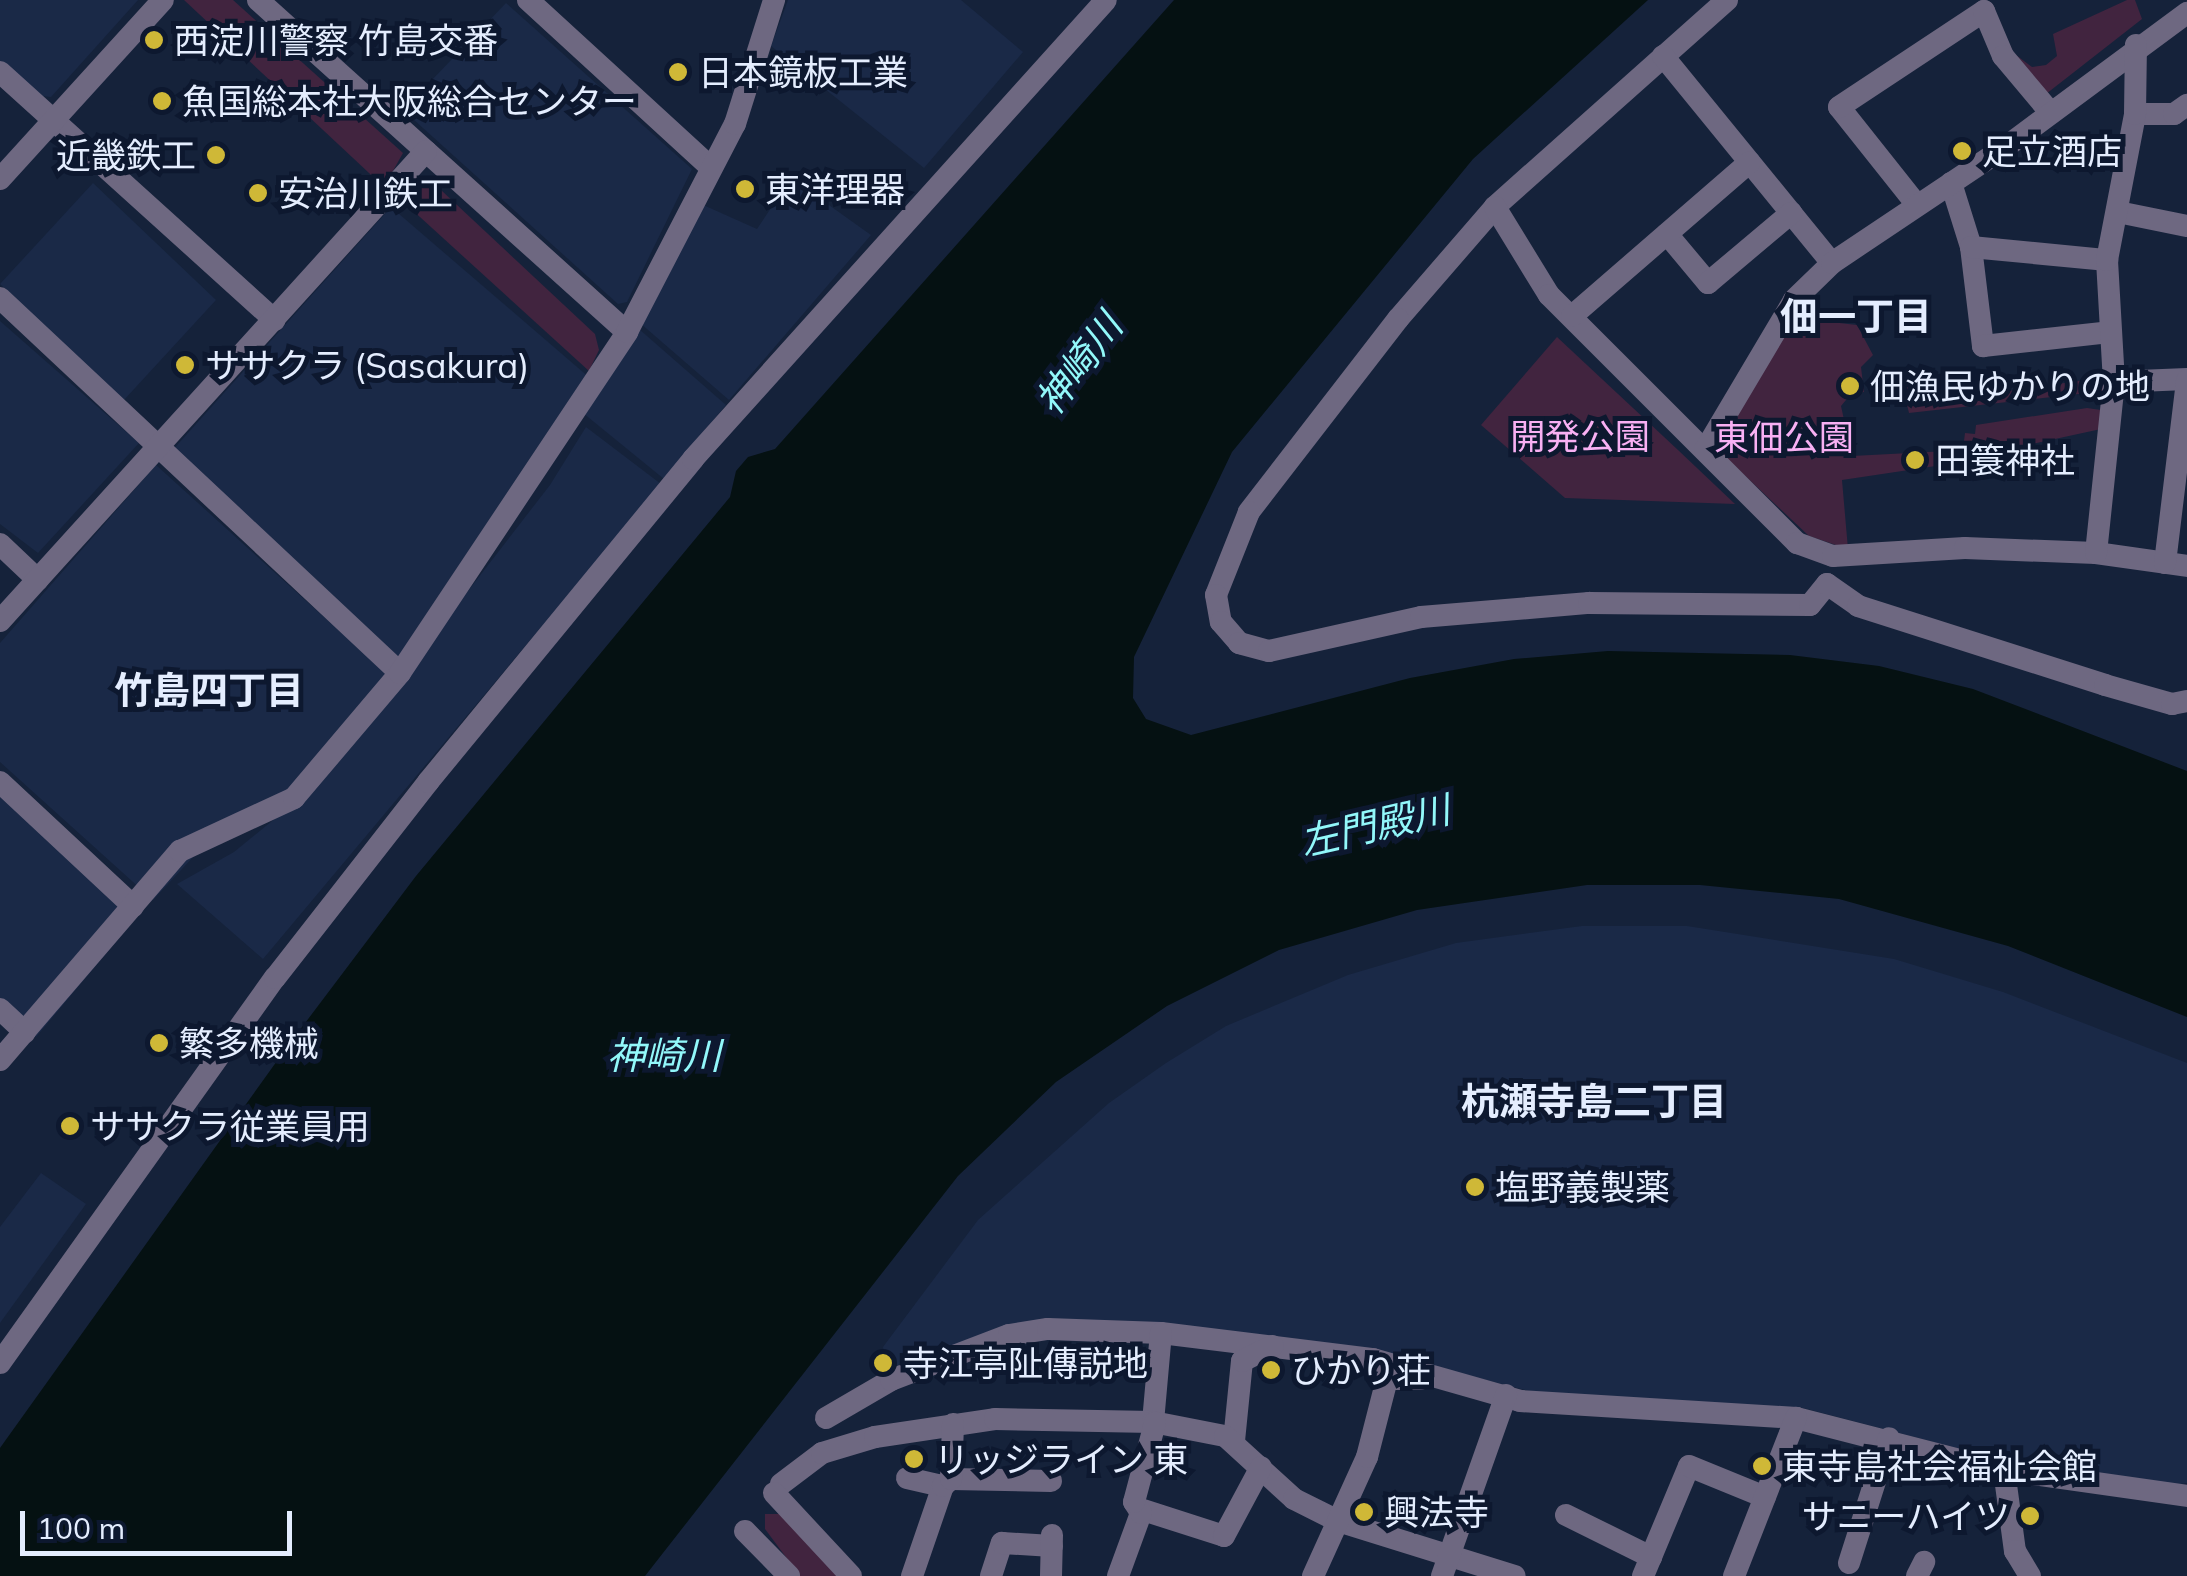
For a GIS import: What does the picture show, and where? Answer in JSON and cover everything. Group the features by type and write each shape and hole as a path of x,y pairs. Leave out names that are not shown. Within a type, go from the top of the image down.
{"street":[{"path":"0,179 163,0"},
{"path":"258,0 627,332"},
{"path":"528,0 710,167"},
{"path":"0,1060 180,851 294,798 400,674 627,332 735,124 774,0"},
{"path":"0,1363 264,993 440,767 693,459 1106,0"},
{"path":"1727,0 1495,208 1386,333 1249,512 1216,595 1230,632 1239,643 1269,650 1421,617 1552,606 1691,600 1810,605 1827,584"},
{"path":"1917,206 1839,107 1984,10 2004,56 2050,112"},
{"path":"1706,450 1794,300 1832,264 2050,112 2136,45 2187,13"},
{"path":"2096,553 2114,382 2107,260 2134,114 2136,45"},
{"path":"1664,56 1832,264"},
{"path":"0,72 274,320"},
{"path":"2134,114 2174,114 2187,104"},
{"path":"0,621 426,151"},
{"path":"1572,316 1750,162"},
{"path":"1951,183 1971,247 1983,346 2109,332"},
{"path":"1495,208 1550,295 1798,543 1814,551 1833,556 1965,548 2096,553 2176,565 2187,379 2114,382"},
{"path":"2118,212 2187,226"},
{"path":"1667,234 1708,283 1791,213"},
{"path":"1971,247 2107,260"},
{"path":"0,298 400,674"},
{"path":"0,544 38,580"},
{"path":"1814,551 1827,584 1858,606 2105,685 2172,704 2187,701"},
{"path":"0,782 133,906"},
{"path":"0,1009 24,1032"},
{"path":"826,1418 891,1380 1009,1335 1048,1329 1161,1333 1373,1358 1506,1395 1650,1414 1796,1418 1889,1438 2004,1470 2187,1496"},
{"path":"1161,1333 1154,1423 1134,1502 1140,1509 1224,1536 1261,1467"},
{"path":"1234,1440 1242,1360 1274,1344"},
{"path":"1313,1576 1367,1456 1387,1381 1373,1358"},
{"path":"1387,1381 1443,1377"},
{"path":"1446,1566 1506,1395"},
{"path":"852,1576 777,1489 822,1453 852,1441 953,1424 1053,1418 1154,1423 1234,1440 1294,1499 1338,1521 1446,1566 1515,1576"},
{"path":"1734,1576 1796,1418"},
{"path":"912,1576 947,1483 953,1424"},
{"path":"1849,1563 1869,1532 1889,1438"},
{"path":"1566,1515 1647,1566 1689,1466 1765,1498"},
{"path":"2004,1470 2015,1550 2030,1576"},
{"path":"907,1478 947,1483 1051,1481"},
{"path":"1118,1576 1140,1509"},
{"path":"745,1531 789,1576"},
{"path":"990,1576 1002,1543 1052,1539 1051,1576"}],"shaded area":[{"path":"0,0 138,0 51,97 41,96 0,62"},
{"path":"788,0 961,0 1023,52 924,168 771,46"},
{"path":"506,3 692,169 627,302 618,304 403,110"},
{"path":"791,178 871,235 729,400 640,323 701,204 757,229"},
{"path":"93,183 216,300 124,400 0,284"},
{"name":"安治川鉄工","path":"391,207 591,379 396,662 170,453"},
{"path":"0,321 139,443 38,553 0,524"},
{"path":"639,329 726,405 664,479 583,413"},
{"path":"586,427 661,484 263,959 177,884 234,852 320,782 550,485"},
{"path":"156,465 386,673 309,775 195,855 153,900 0,762 0,643"},
{"path":"0,778 145,907 36,1037 0,1003"},
{"name":"塩野義製薬","path":"1582,926 1687,926 1894,959 2003,992 2187,1063 2187,1483 2159,1487 1991,1457 1803,1408 1556,1398 1393,1356 1008,1327 887,1369 883,1347 978,1220 1109,1103 1166,1063 1226,1026 1348,975 1456,943"},
{"path":"41,1173 86,1204 0,1323 0,1227"}],"green space":[{"path":"184,0 233,0 403,153 384,187"},
{"path":"2127,0 2135,0 2142,19 2046,94 2016,55 2032,67 2046,65 2057,56 2053,34"},
{"path":"426,176 595,334 599,350 589,371 398,197 416,177"},
{"name":"東佃公園","path":"1804,303 1822,321 1857,325 1873,355 1861,367 1864,392 1851,394 1841,406 1852,456 1948,451 1949,464 1842,480 1848,549 1809,536 1722,454 1721,443"},
{"name":"開発公園","path":"1557,337 1735,504 1565,498 1481,425"},
{"path":"2105,377 2105,391 1909,413 1902,384 1967,380 1968,397"},
{"path":"2087,408 2101,410 2101,429 1990,453 1963,449 1965,433 1975,434 1976,425"},
{"path":"765,1514 779,1514 842,1576 800,1576 765,1529"}],"water":[{"path":"1174,0 1648,0 1473,159 1232,452 1134,657 1133,698 1146,719 1191,735 1410,678 1514,659 1608,651 1790,655 1879,666 1973,689 2187,771 2187,1017 2008,946 1839,899 1700,885 1587,885 1417,910 1279,950 1167,1006 1056,1082 958,1176 645,1576 0,1576 0,1448 287,1047 416,876 730,497 736,471 748,457 775,449"}],"place":[{"name":"西淀川警察 竹島交番","path":"154,40"},
{"name":"日本鏡板工業","path":"678,72"},
{"name":"魚国総本社大阪総合センター","path":"162,101"},
{"name":"足立酒店","path":"1962,151"},
{"name":"近畿鉄工","path":"216,155"},
{"name":"東洋理器","path":"745,189"},
{"name":"安治川鉄工","path":"258,193"},
{"name":"ササクラ (Sasakura)","path":"185,365"},
{"name":"佃漁民ゆかりの地","path":"1850,386"},
{"name":"田簑神社","path":"1915,460"},
{"name":"繁多機械","path":"159,1043"},
{"name":"ササクラ従業員用","path":"70,1126"},
{"name":"塩野義製薬","path":"1475,1187"},
{"name":"寺江亭阯傳説地","path":"883,1363"},
{"name":"ひかり荘","path":"1271,1370"},
{"name":"リッジライン 東","path":"914,1459"},
{"name":"東寺島社会福祉会館","path":"1762,1466"},
{"name":"興法寺","path":"1364,1512"},
{"name":"サニーハイツ","path":"2030,1516"}],"district":[{"name":"佃一丁目","path":"1856,317"},
{"name":"竹島四丁目","path":"209,691"},
{"name":"杭瀬寺島二丁目","path":"1594,1102"}],"water label":[{"name":"神崎川","path":"1079,364"},
{"name":"左門殿川","path":"1375,826"},
{"name":"神崎川","path":"664,1056"}]}
